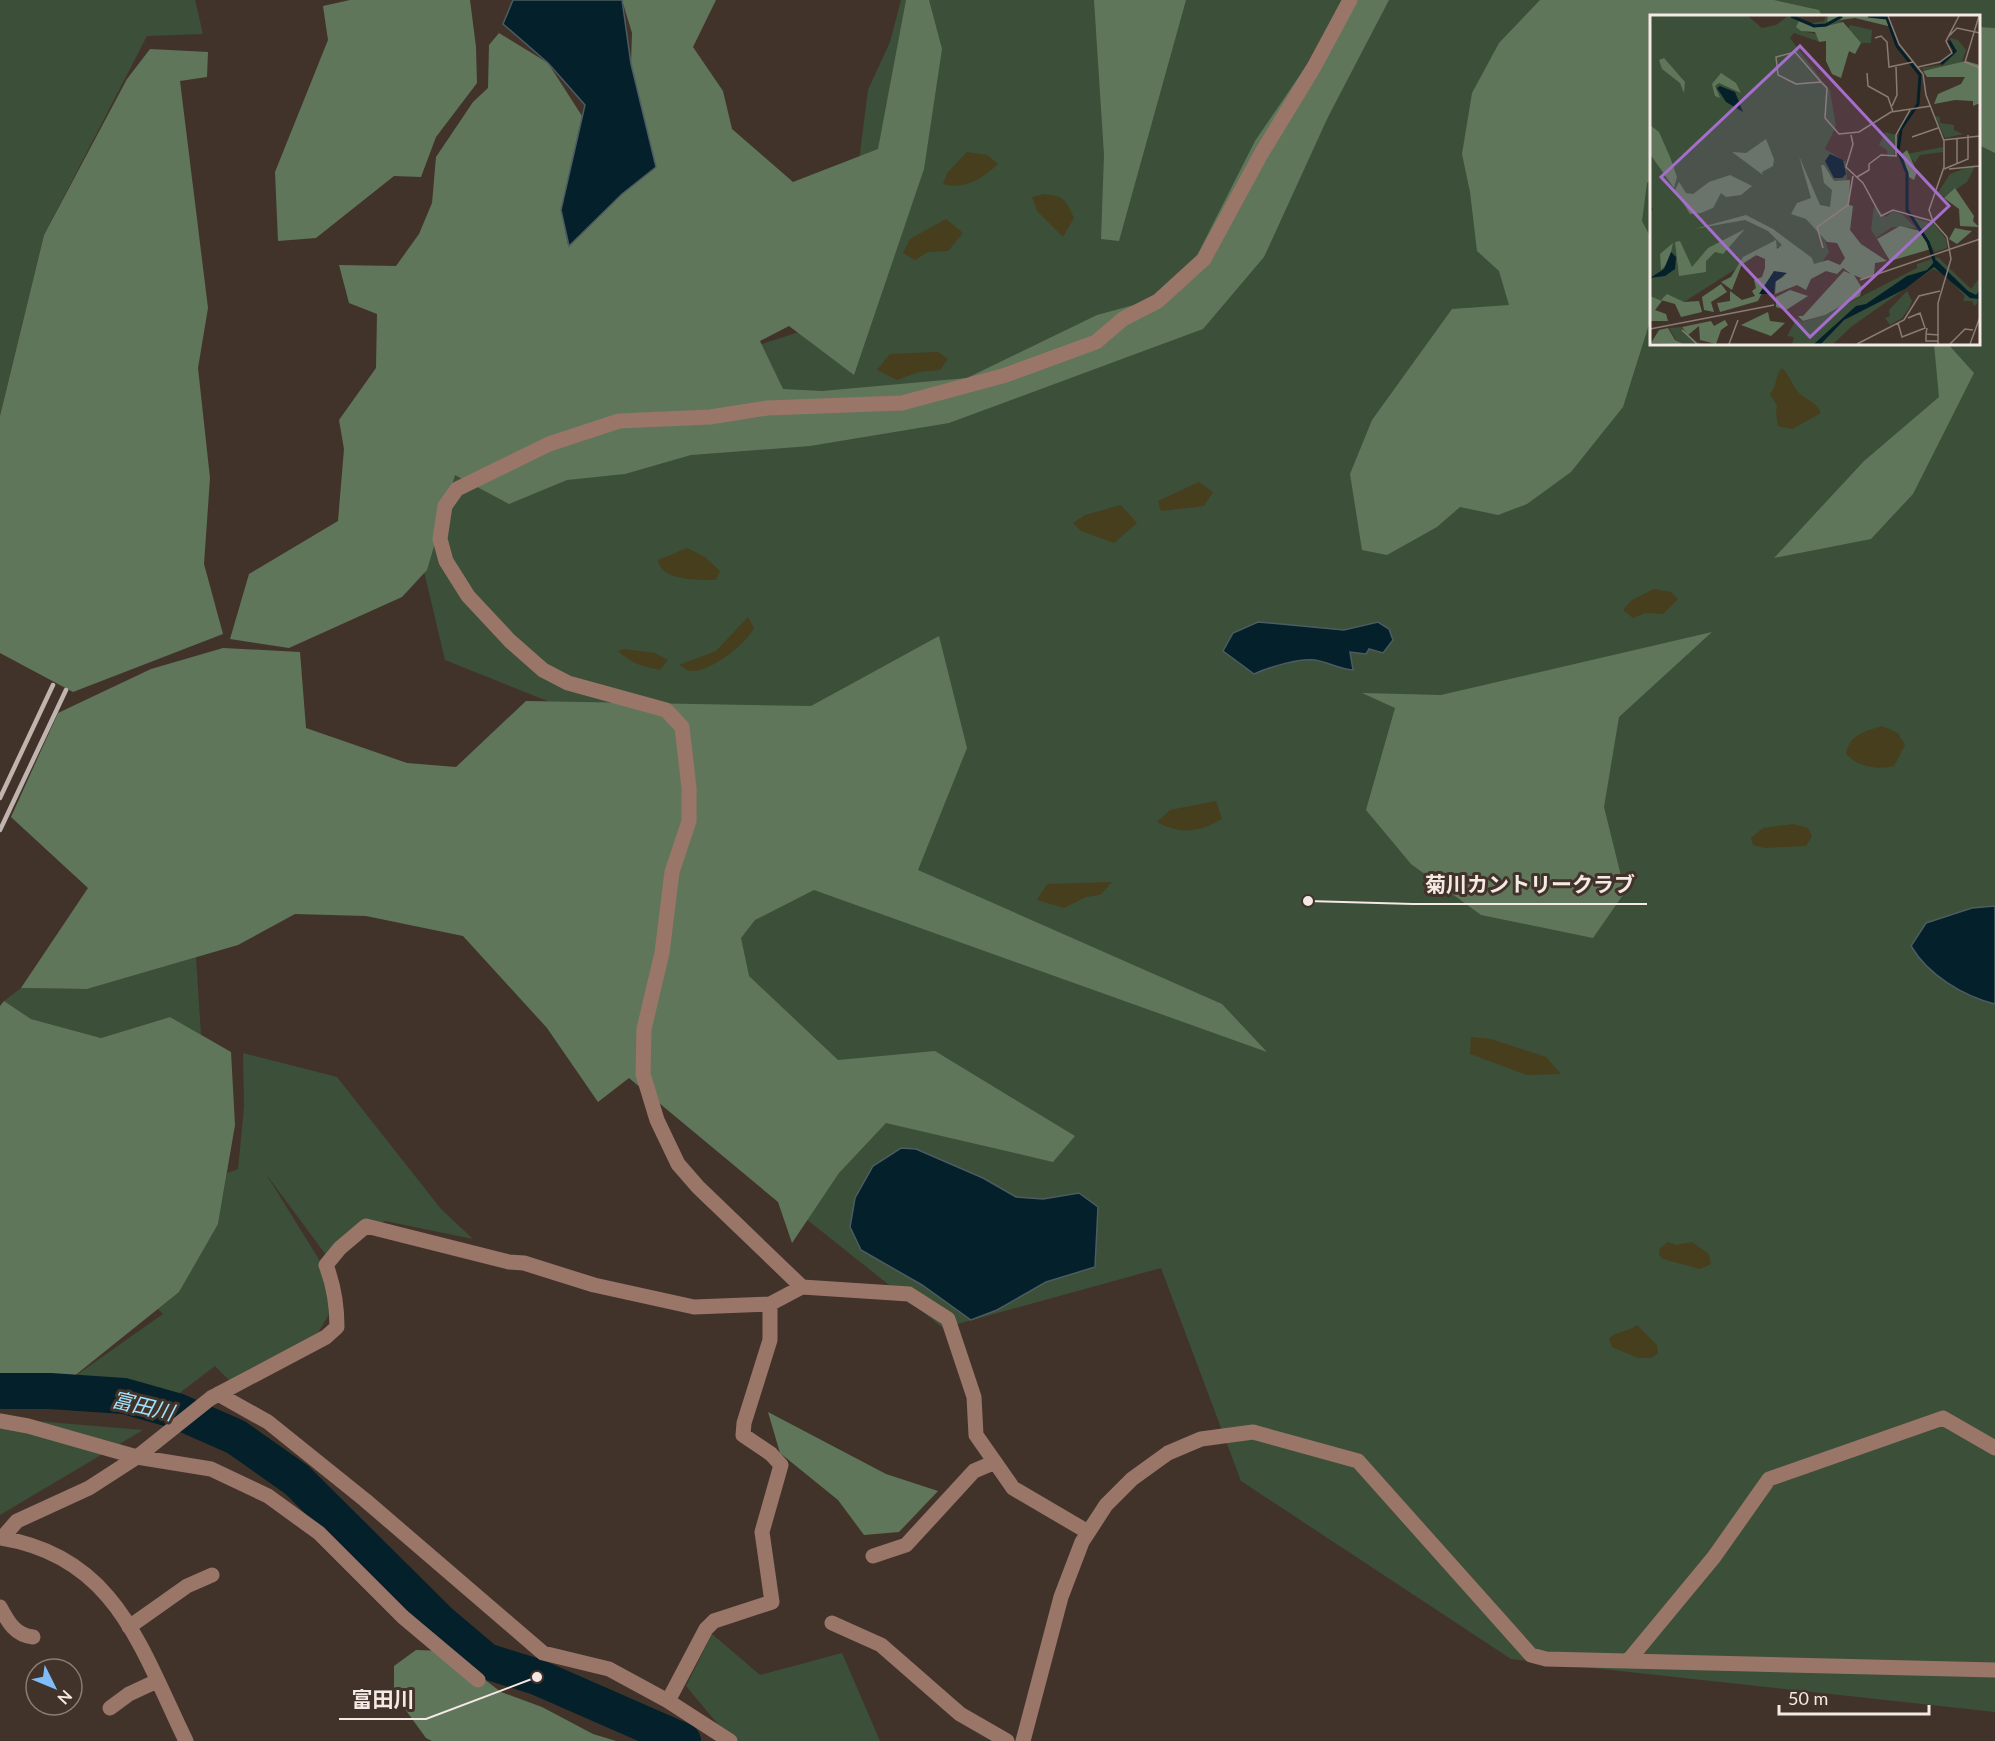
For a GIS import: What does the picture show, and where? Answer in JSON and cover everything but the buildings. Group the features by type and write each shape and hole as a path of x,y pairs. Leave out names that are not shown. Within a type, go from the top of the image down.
{"street":[{"path":"802,1287 698,1187 678,1164 657,1120 643,1074 644,1029 662,953 672,873 689,821 689,788 682,727 666,710 568,683 543,670 510,642 468,596 446,561 440,539 445,506 457,489 549,444 619,421 710,417 767,408 902,403 1006,375 1096,342 1123,319 1158,301 1204,259 1261,154 1314,67 1350,0"},
{"path":"186,1741 120,1609 103,1588 80,1568 52,1553 1,1538 17,1521 89,1488 136,1457 214,1396 327,1337 337,1327 335,1288 326,1265 340,1248 366,1226 509,1262 524,1263 594,1285 694,1307 770,1304 802,1287 909,1294 948,1319 974,1397 976,1435 1013,1488 1088,1532"},
{"path":"668,1701 706,1629 714,1621 771,1602 762,1532 781,1465 771,1454 743,1435 744,1422 770,1340 770,1304"},
{"path":"214,1396 268,1422 432,1555 543,1653 609,1669 668,1701 730,1741"},
{"path":"1628,1661 1714,1557 1769,1479 1943,1418 1995,1448"},
{"path":"0,1421 28,1426 136,1457 211,1469 268,1496 319,1533 403,1617 478,1680"},
{"path":"1023,1741 1061,1597 1088,1532 1106,1504 1132,1479 1168,1453 1201,1439 1253,1432 1358,1461 1531,1655 1546,1659 1995,1670"},
{"path":"873,1556 906,1545 974,1471 995,1462"},
{"path":"129,1627 186,1586 212,1575"},
{"path":"2,1615 15,1631 24,1636 33,1637"},
{"path":"832,1623 881,1645 960,1714 1007,1741"},
{"path":"110,1708 129,1694 157,1681"}],"green space":[{"path":"0,0 195,0 203,34 147,36 44,235 0,416"},
{"path":"350,0 470,0 476,47 477,83 436,137 421,177 394,176 316,238 278,241 275,172 328,40 323,6"},
{"path":"622,0 716,0 693,47 723,91 732,129 793,182 878,149 906,0 929,0 942,49 924,169 854,375 789,326 760,341 783,389 822,391 967,378 1097,315 1178,293 1255,141 1351,0 1389,0 1328,117 1264,257 1203,329 949,423 810,446 691,455 625,474 567,480 509,504 455,475 427,570 402,597 289,648 230,639 249,574 338,521 344,449 339,420 376,368 377,314 349,303 339,265 396,266 419,234 432,203 436,157 473,102 488,88 489,45 499,33 548,63 582,116 561,210 568,245 610,203 656,167 631,64 632,33"},
{"path":"901,0 1995,0 1995,1712 1511,1659 1241,1481 1161,1268 943,1328 617,1068 627,733 445,660 407,500 561,409 839,319 868,90 890,42"},
{"path":"1094,0 1186,0 1119,241 1101,239 1104,155"},
{"path":"1540,0 1774,0 1819,10 1822,15 1650,15 1650,180 1647,183 1642,221 1650,236 1650,321 1623,407 1571,472 1527,504 1498,515 1460,507 1437,527 1387,555 1362,550 1350,474 1372,420 1452,309 1509,305 1499,271 1477,251 1470,192 1462,154 1472,93 1499,43"},
{"path":"1980,27 1995,28 1995,153 1980,146"},
{"path":"150,49 208,52 207,77 180,81 208,308 198,368 210,478 204,564 223,634 73,692 0,653 0,416 44,235 127,79"},
{"path":"1934,345 1949,345 1974,373 1913,494 1871,539 1774,558 1864,461 1939,397"},
{"path":"1712,632 1619,717 1604,807 1625,892 1593,938 1481,915 1411,864 1366,810 1395,708 1362,693 1441,695"},
{"path":"939,636 967,748 918,870 1222,1004 1267,1052 814,890 755,920 741,938 749,976 838,1060 935,1051 1075,1136 1053,1162 886,1123 839,1173 792,1243 778,1202 629,1078 598,1102 547,1028 463,936 366,916 295,914 238,945 87,989 21,988 88,888 11,817 58,713 151,669 223,648 300,652 306,728 407,763 456,767 526,701 811,706"},
{"path":"196,957 201,1035 170,1017 101,1038 31,1019 4,1001 21,988 87,989"},
{"path":"4,1001 31,1019 101,1038 170,1017 231,1052 235,1125 218,1224 179,1292 68,1381 22,1391 0,1387 0,1006"},
{"path":"243,1053 337,1077 441,1209 473,1239 385,1221 346,1241 329,1259 266,1174 320,1261 336,1302 318,1333 230,1381 215,1366 177,1395 68,1381 163,1314 154,1305 218,1224 227,1173 238,1169 244,1107"},
{"path":"768,1412 886,1474 938,1491 899,1532 864,1535 838,1500 780,1453"},
{"path":"0,1418 143,1430 0,1515"},
{"path":"712,1634 760,1675 842,1653 880,1741 732,1741 686,1686"},
{"path":"416,1650 447,1651 501,1692 542,1707 593,1734 616,1741 432,1741 426,1738 394,1694 394,1666"}],"sand":[{"path":"967,152 987,155 998,164 973,182 959,186 943,184 947,173"},
{"path":"1044,194 1064,200 1074,218 1063,237 1037,211 1032,197"},
{"path":"946,219 963,233 948,251 928,252 915,260 903,253 910,239"},
{"path":"938,352 948,359 940,370 919,372 897,380 877,370 890,354"},
{"path":"1782,368 1799,393 1816,405 1821,413 1792,429 1778,426 1777,406 1770,394"},
{"path":"1199,482 1213,492 1204,506 1161,511 1158,501"},
{"path":"1121,505 1137,523 1114,543 1081,531 1073,523 1085,515"},
{"path":"687,548 705,557 720,571 716,580 681,578 673,576 661,567 658,560"},
{"path":"1654,589 1671,592 1678,599 1663,614 1645,613 1633,618 1623,610 1632,600"},
{"path":"748,617 754,628 728,656 700,670 690,671 679,665 716,651"},
{"path":"624,649 655,653 668,660 660,670 648,667 618,651"},
{"path":"1882,726 1898,733 1905,745 1894,766 1881,768 1868,766 1856,762 1846,754 1854,738"},
{"path":"1216,801 1222,819 1206,827 1182,830 1157,822 1170,810"},
{"path":"1793,824 1808,828 1812,836 1806,846 1765,848 1753,845 1751,838 1763,828"},
{"path":"1112,882 1100,895 1086,897 1064,908 1037,900 1047,884"},
{"path":"1471,1037 1491,1039 1546,1057 1561,1074 1527,1075 1470,1054"},
{"path":"1668,1242 1676,1245 1692,1242 1709,1254 1711,1264 1700,1269 1663,1259 1659,1255 1660,1248"},
{"path":"1637,1325 1657,1345 1658,1353 1652,1358 1638,1358 1612,1347 1609,1338"}],"water":[{"path":"513,0 622,0 631,64 656,167 622,194 569,246 561,210 585,105 548,63 503,24"},
{"path":"1258,622 1344,630 1378,622 1389,629 1393,640 1383,653 1369,649 1366,654 1350,652 1353,670 1315,660 1301,660 1254,674 1223,651 1233,633"},
{"path":"1995,906 1995,1004 1971,996 1947,983 1927,966 1911,946 1926,923 1972,908"},
{"path":"901,1148 916,1149 983,1178 1016,1197 1043,1199 1079,1193 1098,1207 1095,1267 1046,1282 997,1310 971,1320 922,1285 861,1250 850,1227 855,1198 873,1166"}],"waterway":[{"name":"富田川","path":"0,1391 50,1391 124,1396 177,1411 236,1437 297,1480 440,1622 486,1661 537,1677 683,1741"}],"railway":[{"path":"0,798 53,685"},
{"path":"0,830 66,690"}],"place":[{"name":"菊川カントリークラブ","path":"1308,901"},
{"name":"富田川","path":"537,1677"}]}
